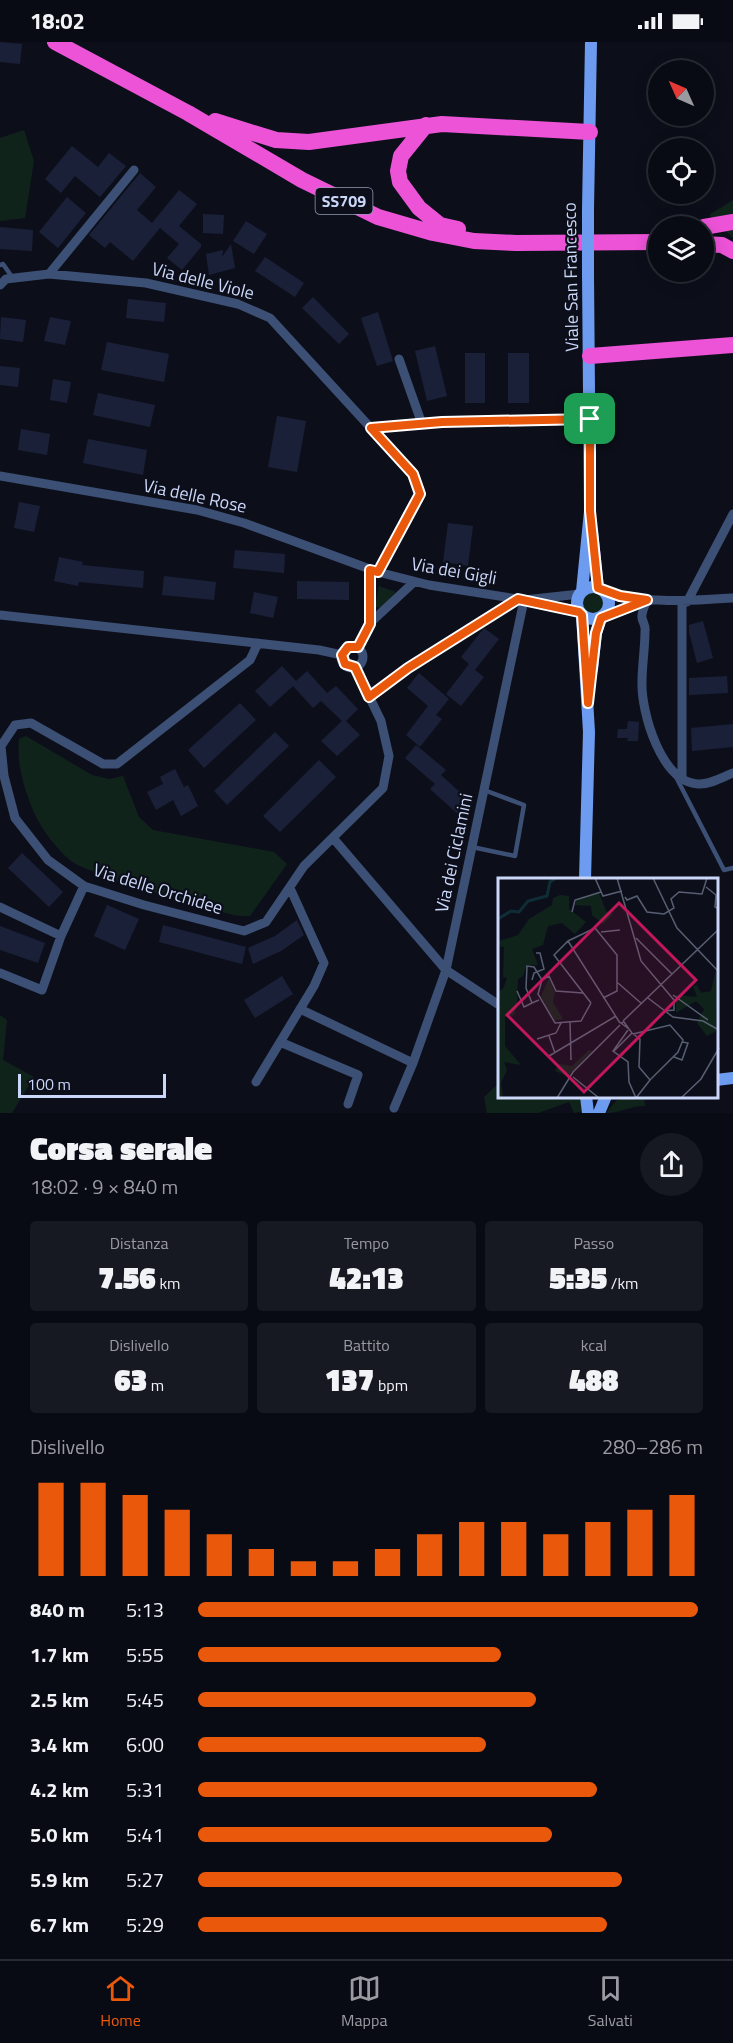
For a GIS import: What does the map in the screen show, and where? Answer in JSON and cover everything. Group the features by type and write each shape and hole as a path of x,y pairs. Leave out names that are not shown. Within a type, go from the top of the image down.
{"highway":[{"name":"SS709","path":"55,42 188,113 302,180 378,217 433,233 474,241 614,243 648,237"},
{"path":"188,113 276,140 287,141 309,142 426,125 471,125 590,132"},
{"path":"426,125 401,156 398,171 400,182 419,208 440,225 516,243"},
{"path":"714,225 733,222"},
{"path":"614,243 648,242"},
{"path":"714,245 722,245 733,251"},
{"path":"590,356 733,345"}],"street":[{"name":"Viale San Francesco","path":"581,593 590,564 588,209 591,42"},
{"path":"49,274 134,170"},
{"name":"Via delle Viole","path":"0,285 6,279 49,274 146,283 238,304 270,318 413,474 420,494 374,571"},
{"path":"399,359 422,424"},
{"path":"371,428 422,424 590,419"},
{"name":"Via delle Rose","path":"0,476 197,510 244,522 374,571"},
{"path":"678,777 684,602 733,514"},
{"name":"Viale San Francesco","path":"590,564 601,589"},
{"path":"370,624 374,571"},
{"name":"Via dei Gigli","path":"374,571 414,582 521,600 581,613"},
{"path":"358,647 370,624 414,582"},
{"path":"585,878 589,646 577,603 581,593 589,587 647,600 684,602 733,598"},
{"path":"589,646 610,604 608,595 601,589"},
{"name":"Via dei Gigli","path":"521,600 581,593"},
{"name":"Via dei Ciclamini","path":"394,1108 446,970 521,600"},
{"path":"581,613 591,619 627,609 647,600"},
{"path":"647,600 641,617 646,627 642,684 645,712 654,740 666,763 678,777 699,785 733,774"},
{"path":"0,615 258,643 342,655 348,647 358,647"},
{"name":"Via delle Orchidee","path":"258,643 250,660 117,764 103,764 31,723 15,726 1,746 2,776 15,818 48,860 84,886 200,921 244,931 266,922 304,866 383,788 389,756 381,721 355,667 345,664 342,655"},
{"path":"355,667 361,663 363,657 358,647"},
{"path":"333,838 446,970 498,1004"},
{"path":"0,973 42,990 61,936 84,886"},
{"path":"256,1082 314,986 324,963 290,888"},
{"path":"0,907 61,936"},
{"path":"300,1009 412,1063"},
{"path":"280,1042 358,1075 348,1104"},
{"path":"718,1080 733,1078"},
{"path":"586,1098 588,1113"},
{"path":"599,1113 605,1098"}],"lane":[{"path":"0,265 3,264 13,278"},
{"path":"369,697 408,668 521,600"},
{"path":"678,777 724,870 733,868"},
{"path":"472,847 515,856 524,805 484,790"}],"green space":[{"path":"24,130 34,161 25,218 0,221 0,138"},
{"path":"733,200 733,238 714,220 714,216 709,215"},
{"path":"379,586 396,592 382,608 375,607"},
{"path":"593,592 602,595 605,604 602,613 593,616 584,613 581,604 584,595"},
{"path":"26,736 92,775 109,779 123,776 139,817 153,830 274,852 287,864 250,916 241,916 108,878 77,864 71,861 51,840 31,806 23,783 19,761 19,739"},
{"path":"0,1015 7,1020 3,1060 34,1077 12,1113 0,1113"},
{"path":"498,1084 498,1098 581,1098 584,1111 574,1113 569,1102 538,1113 487,1113 484,1097"},
{"path":"644,1099 645,1106 606,1113 617,1100"}],"building":[{"path":"0,42 22,44 20,64 0,62"},
{"path":"72,146 98,167 109,153 126,166 100,197 75,176 61,193 45,179"},
{"path":"140,173 156,187 137,210 152,223 179,190 197,204 179,226 201,244 201,247 182,270 167,258 179,244 160,228 133,261 110,242 105,248 89,235"},
{"path":"67,197 86,213 58,248 39,232"},
{"path":"203,214 224,215 223,234 203,233"},
{"path":"246,221 267,234 254,254 233,241"},
{"path":"0,227 33,230 32,251 0,249"},
{"path":"231,244 235,268 209,275 206,254 223,250 222,257"},
{"path":"265,257 304,283 295,297 255,271"},
{"path":"313,297 349,334 339,344 302,308"},
{"path":"128,299 166,303 164,322 126,318"},
{"path":"378,312 393,361 377,366 361,318"},
{"path":"1,317 26,320 23,342 0,339"},
{"path":"50,317 71,321 65,345 44,341"},
{"path":"107,342 169,354 164,382 101,370"},
{"path":"435,346 447,396 427,401 415,351"},
{"path":"465,353 485,353 485,403 465,403"},
{"path":"508,353 529,353 529,403 508,403"},
{"path":"0,366 20,368 18,387 0,385"},
{"path":"53,379 71,382 67,403 50,400"},
{"path":"98,393 155,405 150,427 93,415"},
{"path":"277,416 306,421 297,472 268,467"},
{"path":"21,429 50,434 47,455 18,450"},
{"path":"88,439 147,450 143,475 83,463"},
{"path":"19,502 40,506 34,532 14,528"},
{"path":"448,523 473,526 468,566 443,562"},
{"path":"235,550 285,554 284,573 233,568"},
{"path":"59,557 83,562 82,565 144,571 143,588 79,582 78,586 54,581"},
{"path":"164,576 216,582 214,600 162,595"},
{"path":"297,581 349,582 349,600 297,599"},
{"path":"254,592 278,597 273,618 250,613"},
{"path":"703,621 713,658 697,663 689,625"},
{"path":"484,628 499,639 475,670 484,677 461,706 446,694 469,664 461,657"},
{"path":"282,666 296,681 307,671 327,693 336,686 358,709 346,721 360,735 337,756 321,741 342,721 321,701 313,708 293,686 270,707 255,691"},
{"path":"419,673 449,699 436,715 442,719 420,747 406,735 428,706 407,688"},
{"path":"727,676 728,693 689,695 689,678"},
{"path":"240,703 256,720 204,768 188,750"},
{"path":"628,721 639,722 638,741 617,738 618,729 627,729"},
{"path":"733,724 733,747 692,751 691,728"},
{"path":"275,732 289,746 227,805 214,791"},
{"path":"416,745 446,770 441,775 472,803 460,816 430,789 435,784 405,758"},
{"path":"319,760 336,777 280,832 263,816"},
{"path":"175,769 184,787 188,785 198,806 181,816 173,800 156,810 147,792 163,784 160,777"},
{"path":"22,853 63,892 49,907 8,868"},
{"path":"107,905 139,919 125,950 94,936"},
{"path":"297,920 304,935 281,951 253,964 248,948 275,936"},
{"path":"163,925 246,947 242,964 159,942"},
{"path":"0,926 45,943 38,963 0,950"},
{"path":"282,976 293,994 255,1018 244,1000"}],"route":[{"path":"590,419 590,511 598,588 620,596 647,600 601,618 596,633 588,703 582,615 579,612 518,599 408,668 369,697 355,667 348,667 343,662 343,651 351,646 358,647 370,624 370,570 378,572 420,494 413,474 371,428 442,422 590,419"}]}
